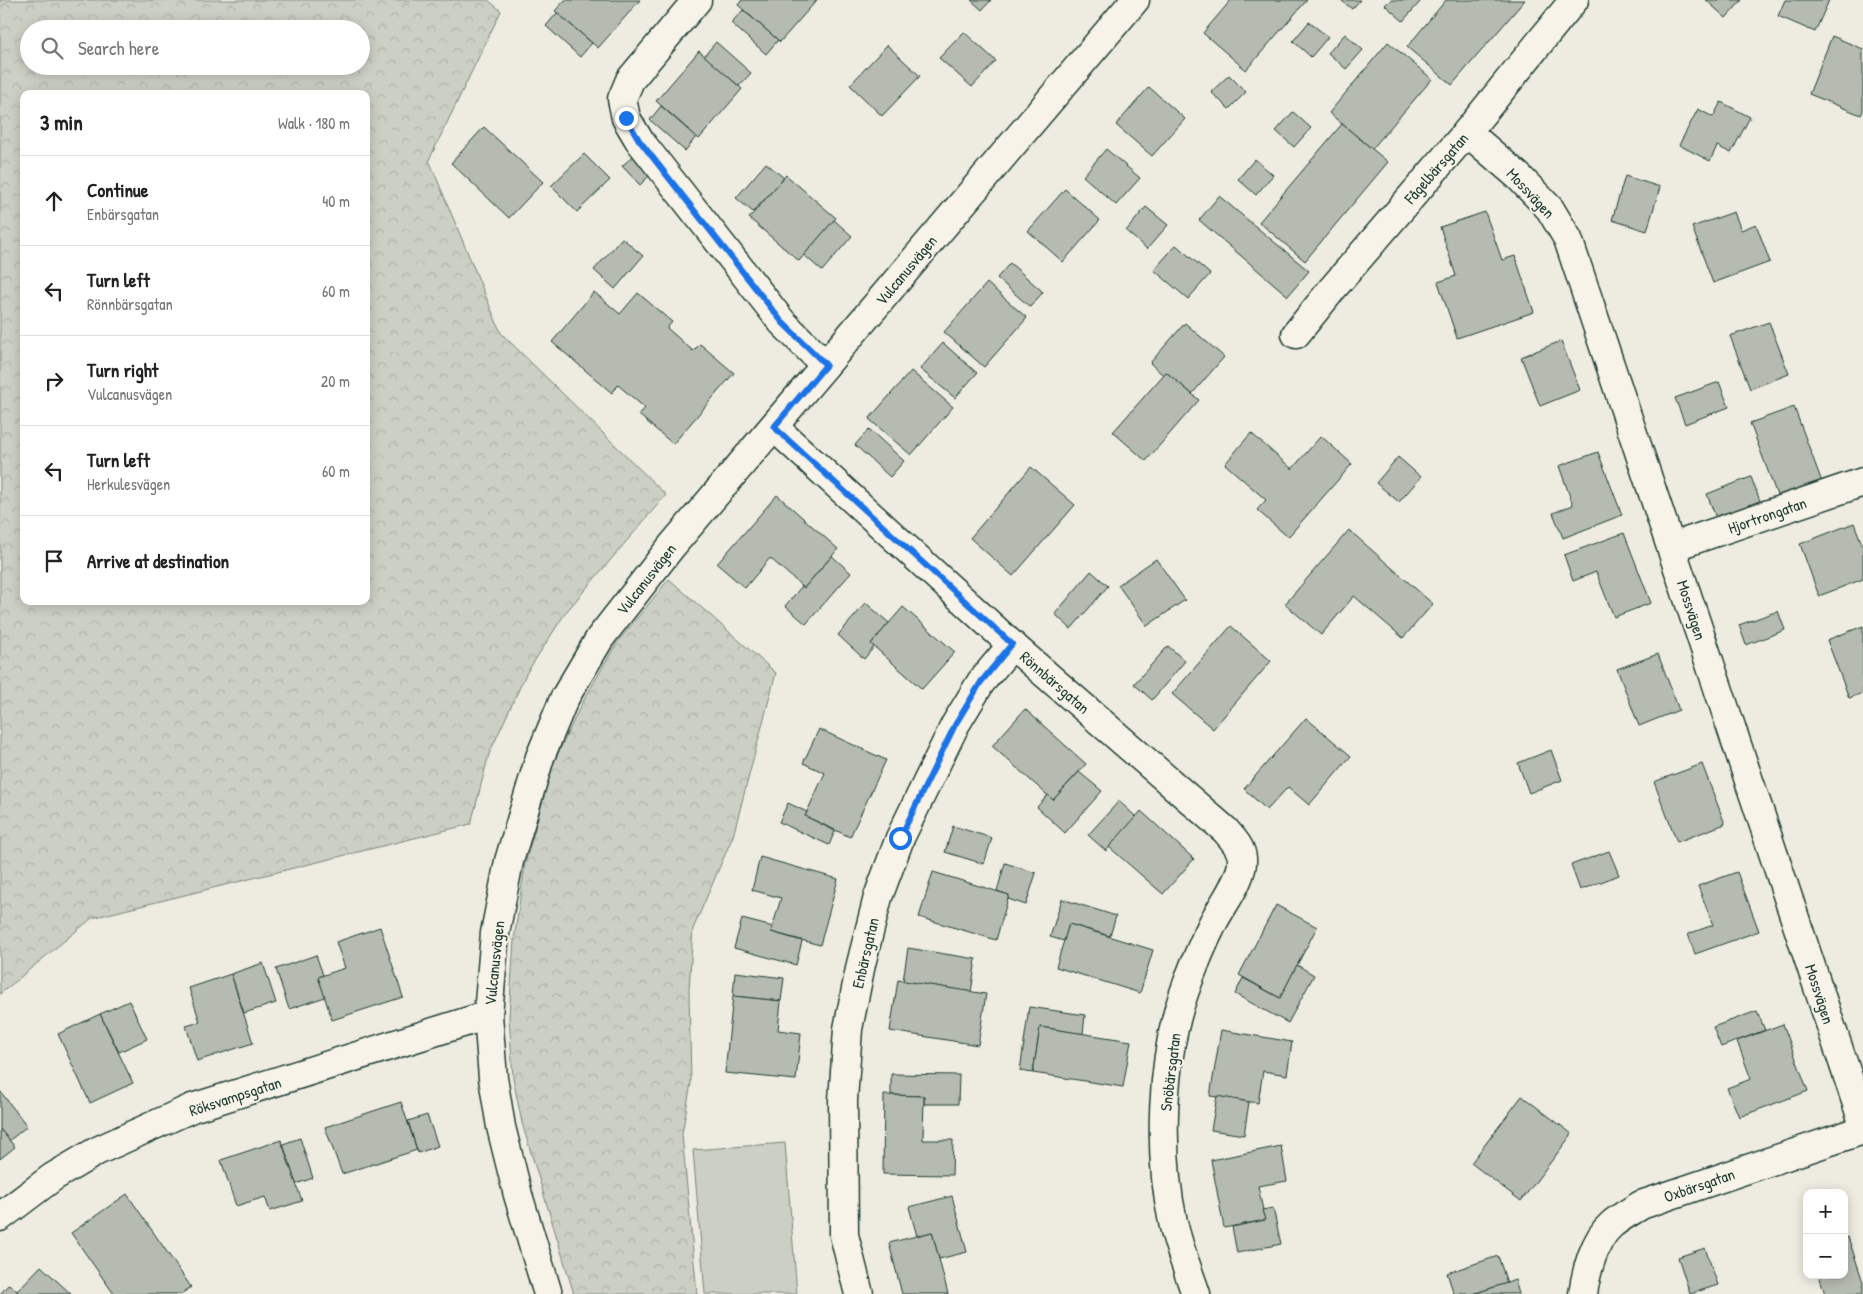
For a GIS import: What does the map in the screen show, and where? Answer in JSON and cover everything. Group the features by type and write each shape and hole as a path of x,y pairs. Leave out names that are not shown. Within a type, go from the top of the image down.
{"street":[{"path":"697,0 630,80 622,99 626,118 639,140 782,322 826,365"},
{"name":"Vulcanusvägen","path":"548,1294 518,1194 501,1127 493,1078 488,1015 495,933 509,861 540,757 564,699 600,638 671,547 1135,0"},
{"name":"Fågelbärsgatan","path":"1296,334 1467,132 1574,0"},
{"name":"Mossvägen","path":"1467,132 1518,176 1550,209 1568,239 1863,1122"},
{"name":"Rönnbärsgatan","path":"774,427 1012,644 1225,830 1237,845 1242,859"},
{"name":"Hjortrongatan","path":"1672,547 1863,482"},
{"name":"Enbärsgatan","path":"858,1294 844,1235 842,1100 848,1029 861,964 878,897 900,838 955,725 981,682 1012,644"},
{"name":"Snöbärsgatan","path":"1196,1294 1173,1223 1167,1186 1164,1146 1168,1067 1174,1030 1184,994 1212,924 1239,876 1242,859"},
{"name":"Röksvampsgatan","path":"0,1217 53,1176 97,1151 192,1108 488,1015"},
{"name":"Oxbärsgatan","path":"1583,1294 1593,1252 1610,1226 1641,1205 1863,1130"}],"green space":[{"path":"0,0 488,0 501,11 429,160 501,333 666,495 566,612 526,674 489,754 471,824 92,918 0,994"},
{"path":"669,579 776,673 733,836 693,929 689,990 691,1083 682,1134 697,1294 574,1294 522,1123 513,1078 509,1016 514,940 525,864 553,764 581,705 616,644"},
{"path":"785,1143 797,1294 705,1294 693,1150"}],"building":[{"path":"565,0 640,0 598,48 555,11"},
{"path":"742,0 817,0 780,42 738,5"},
{"path":"971,0 991,0 982,10"},
{"path":"1231,0 1307,0 1246,70 1203,33"},
{"path":"1341,0 1360,0 1352,9"},
{"path":"1390,0 1418,0 1420,2 1403,21 1385,5"},
{"path":"1446,0 1525,0 1452,85 1407,47"},
{"path":"1706,0 1742,0 1726,18"},
{"path":"1785,0 1829,0 1815,32 1778,16"},
{"path":"743,10 778,40 766,54 731,23"},
{"path":"557,13 592,43 580,57 546,26"},
{"path":"1309,22 1328,37 1311,57 1293,41"},
{"path":"964,32 996,61 972,87 939,58"},
{"path":"1345,34 1363,50 1346,69 1328,53"},
{"path":"1832,36 1863,49 1863,111 1861,115 1809,94"},
{"path":"716,42 751,73 739,86 704,56"},
{"path":"1388,42 1432,79 1372,149 1329,113"},
{"path":"887,45 920,76 882,116 850,85"},
{"path":"699,51 742,89 699,139 656,101"},
{"path":"1229,75 1246,92 1229,109 1211,92"},
{"path":"1149,87 1185,119 1152,156 1116,125"},
{"path":"1721,102 1750,117 1731,153 1717,146 1710,161 1679,145 1698,109 1713,117"},
{"path":"661,106 696,137 685,151 650,120"},
{"path":"1293,112 1311,128 1294,147 1276,131"},
{"path":"1342,124 1388,162 1305,261 1259,222"},
{"path":"484,127 543,182 509,218 451,163"},
{"path":"1106,149 1140,178 1116,205 1083,176"},
{"path":"584,154 610,180 577,212 551,186"},
{"path":"633,156 651,174 640,185 622,166"},
{"path":"1255,159 1273,175 1256,195 1238,179"},
{"path":"766,163 784,178 753,212 736,198"},
{"path":"786,175 836,218 799,261 749,218"},
{"path":"1625,176 1660,187 1647,231 1612,220"},
{"path":"1065,189 1100,220 1063,262 1028,231"},
{"path":"1219,196 1309,271 1288,296 1199,220"},
{"path":"1146,207 1168,225 1147,249 1126,231"},
{"path":"1485,212 1502,260 1515,256 1534,312 1457,338 1438,282 1456,276 1440,227"},
{"path":"1734,212 1741,230 1756,224 1770,262 1713,283 1692,227"},
{"path":"834,220 852,236 822,271 804,255"},
{"path":"622,238 643,256 615,289 594,270"},
{"path":"1176,245 1210,274 1188,299 1154,270"},
{"path":"1010,263 1043,292 1030,307 997,278"},
{"path":"987,283 1027,318 984,367 944,332"},
{"path":"594,292 620,314 638,293 672,322 667,328 693,351 700,344 734,373 673,444 639,415 645,408 618,385 612,393 552,342"},
{"path":"1769,322 1789,374 1750,389 1730,336"},
{"path":"1185,323 1224,357 1192,394 1166,372 1163,375 1150,363"},
{"path":"1561,341 1580,390 1540,406 1521,357"},
{"path":"943,343 977,373 955,398 920,369"},
{"path":"911,371 953,407 911,455 869,419"},
{"path":"1166,372 1199,400 1146,461 1113,432"},
{"path":"1719,382 1729,407 1685,424 1675,398"},
{"path":"1794,407 1822,482 1778,498 1750,423"},
{"path":"869,429 904,461 890,477 855,445"},
{"path":"1251,433 1292,469 1321,436 1352,464 1288,537 1257,510 1266,500 1225,464"},
{"path":"1598,452 1622,515 1563,538 1553,513 1573,505 1559,466"},
{"path":"1398,457 1421,477 1399,502 1376,483"},
{"path":"1031,467 1075,505 1013,576 970,538"},
{"path":"1751,477 1760,501 1716,518 1707,494"},
{"path":"777,495 838,549 804,588 770,558 745,588 717,564"},
{"path":"1854,523 1863,547 1863,579 1819,596 1800,544"},
{"path":"1349,530 1433,604 1403,638 1354,596 1321,635 1285,604"},
{"path":"1624,533 1651,603 1614,617 1596,572 1573,581 1564,555"},
{"path":"832,556 851,573 806,624 785,606 802,586 804,588"},
{"path":"1156,559 1185,600 1147,626 1118,585"},
{"path":"1091,571 1108,586 1071,629 1055,614"},
{"path":"866,603 889,623 871,644 874,647 864,659 838,635"},
{"path":"903,607 955,652 922,689 871,644"},
{"path":"1778,611 1785,630 1746,645 1739,625"},
{"path":"1231,626 1271,661 1213,729 1172,694"},
{"path":"1863,626 1863,693 1849,698 1827,640"},
{"path":"1168,646 1185,661 1152,700 1134,684"},
{"path":"1658,654 1679,710 1639,726 1617,669"},
{"path":"1025,709 1086,764 1053,800 992,746"},
{"path":"1306,718 1351,756 1309,805 1288,787 1267,810 1244,789"},
{"path":"819,729 886,760 850,837 805,816 825,773 803,763"},
{"path":"1551,750 1562,780 1529,793 1518,763"},
{"path":"1702,764 1725,824 1677,842 1654,782"},
{"path":"1079,772 1102,791 1065,833 1037,807 1048,795 1053,800"},
{"path":"1119,801 1136,817 1106,851 1088,835"},
{"path":"788,803 807,812 805,816 835,831 829,845 779,822"},
{"path":"1141,811 1194,859 1163,894 1109,847"},
{"path":"953,826 992,838 984,864 945,852"},
{"path":"1609,851 1619,875 1580,890 1571,865"},
{"path":"760,857 838,879 820,945 771,932 781,898 752,890"},
{"path":"1005,863 1036,873 1026,905 1008,899 1009,895 997,891"},
{"path":"933,872 1009,895 996,940 919,917"},
{"path":"1737,872 1759,931 1695,954 1688,934 1713,925 1698,886"},
{"path":"1062,899 1116,916 1110,936 1069,924 1064,941 1050,937"},
{"path":"1276,905 1317,927 1280,998 1239,975"},
{"path":"742,919 773,927 771,932 802,941 796,965 734,948"},
{"path":"1069,924 1153,950 1140,993 1056,967"},
{"path":"380,927 403,997 332,1020 318,977 345,968 336,942"},
{"path":"908,948 976,959 971,992 903,981"},
{"path":"316,955 323,975 318,977 325,997 289,1009 276,969"},
{"path":"263,963 276,1003 244,1013 231,974"},
{"path":"1297,965 1314,975 1288,1023 1235,994 1243,978 1280,998"},
{"path":"735,972 784,978 781,1001 733,996"},
{"path":"231,974 253,1043 197,1061 186,1026 200,1022 189,988"},
{"path":"898,980 986,994 978,1045 890,1031"},
{"path":"733,996 781,1001 778,1030 801,1033 796,1080 725,1073"},
{"path":"129,1001 147,1039 119,1052 100,1014"},
{"path":"1029,1007 1085,1015 1083,1034 1040,1027 1033,1073 1020,1071"},
{"path":"1757,1011 1765,1030 1721,1047 1713,1027"},
{"path":"100,1014 133,1083 90,1103 58,1034"},
{"path":"1783,1024 1808,1091 1739,1117 1727,1088 1751,1079 1737,1041"},
{"path":"1040,1027 1131,1041 1123,1087 1033,1073"},
{"path":"1221,1030 1292,1042 1287,1075 1263,1071 1258,1103 1210,1096"},
{"path":"891,1074 959,1075 958,1104 924,1104 924,1096 891,1095"},
{"path":"0,1091 27,1126 9,1141 0,1129"},
{"path":"884,1095 924,1096 923,1140 953,1140 952,1175 883,1174"},
{"path":"1217,1096 1249,1102 1244,1135 1211,1130"},
{"path":"1522,1096 1572,1134 1521,1201 1471,1163"},
{"path":"401,1102 417,1150 342,1174 325,1127"},
{"path":"427,1115 438,1146 418,1153 408,1121"},
{"path":"0,1129 15,1147 0,1159"},
{"path":"300,1138 313,1178 296,1184 283,1144"},
{"path":"281,1140 302,1201 270,1211 265,1197 236,1206 221,1160"},
{"path":"1281,1146 1287,1181 1258,1186 1265,1220 1224,1228 1211,1160"},
{"path":"127,1194 191,1287 181,1294 114,1294 71,1233"},
{"path":"952,1196 967,1252 939,1259 932,1232 917,1236 909,1207"},
{"path":"1273,1208 1281,1244 1237,1253 1232,1227 1265,1220 1262,1210"},
{"path":"932,1232 948,1294 902,1294 889,1243"},
{"path":"1848,1237 1863,1282 1863,1294 1825,1294 1820,1279 1848,1279"},
{"path":"1705,1248 1718,1285 1690,1294 1678,1257"},
{"path":"1498,1256 1507,1283 1473,1294 1454,1294 1447,1273"},
{"path":"41,1266 71,1294 20,1294 17,1291"},
{"path":"1515,1280 1519,1294 1473,1294 1507,1283"},
{"path":"9,1284 17,1291 20,1294 0,1294"}],"route":[{"path":"626,118 639,140 782,322 826,365 774,427 1012,644 981,682 955,725 900,838"}]}
